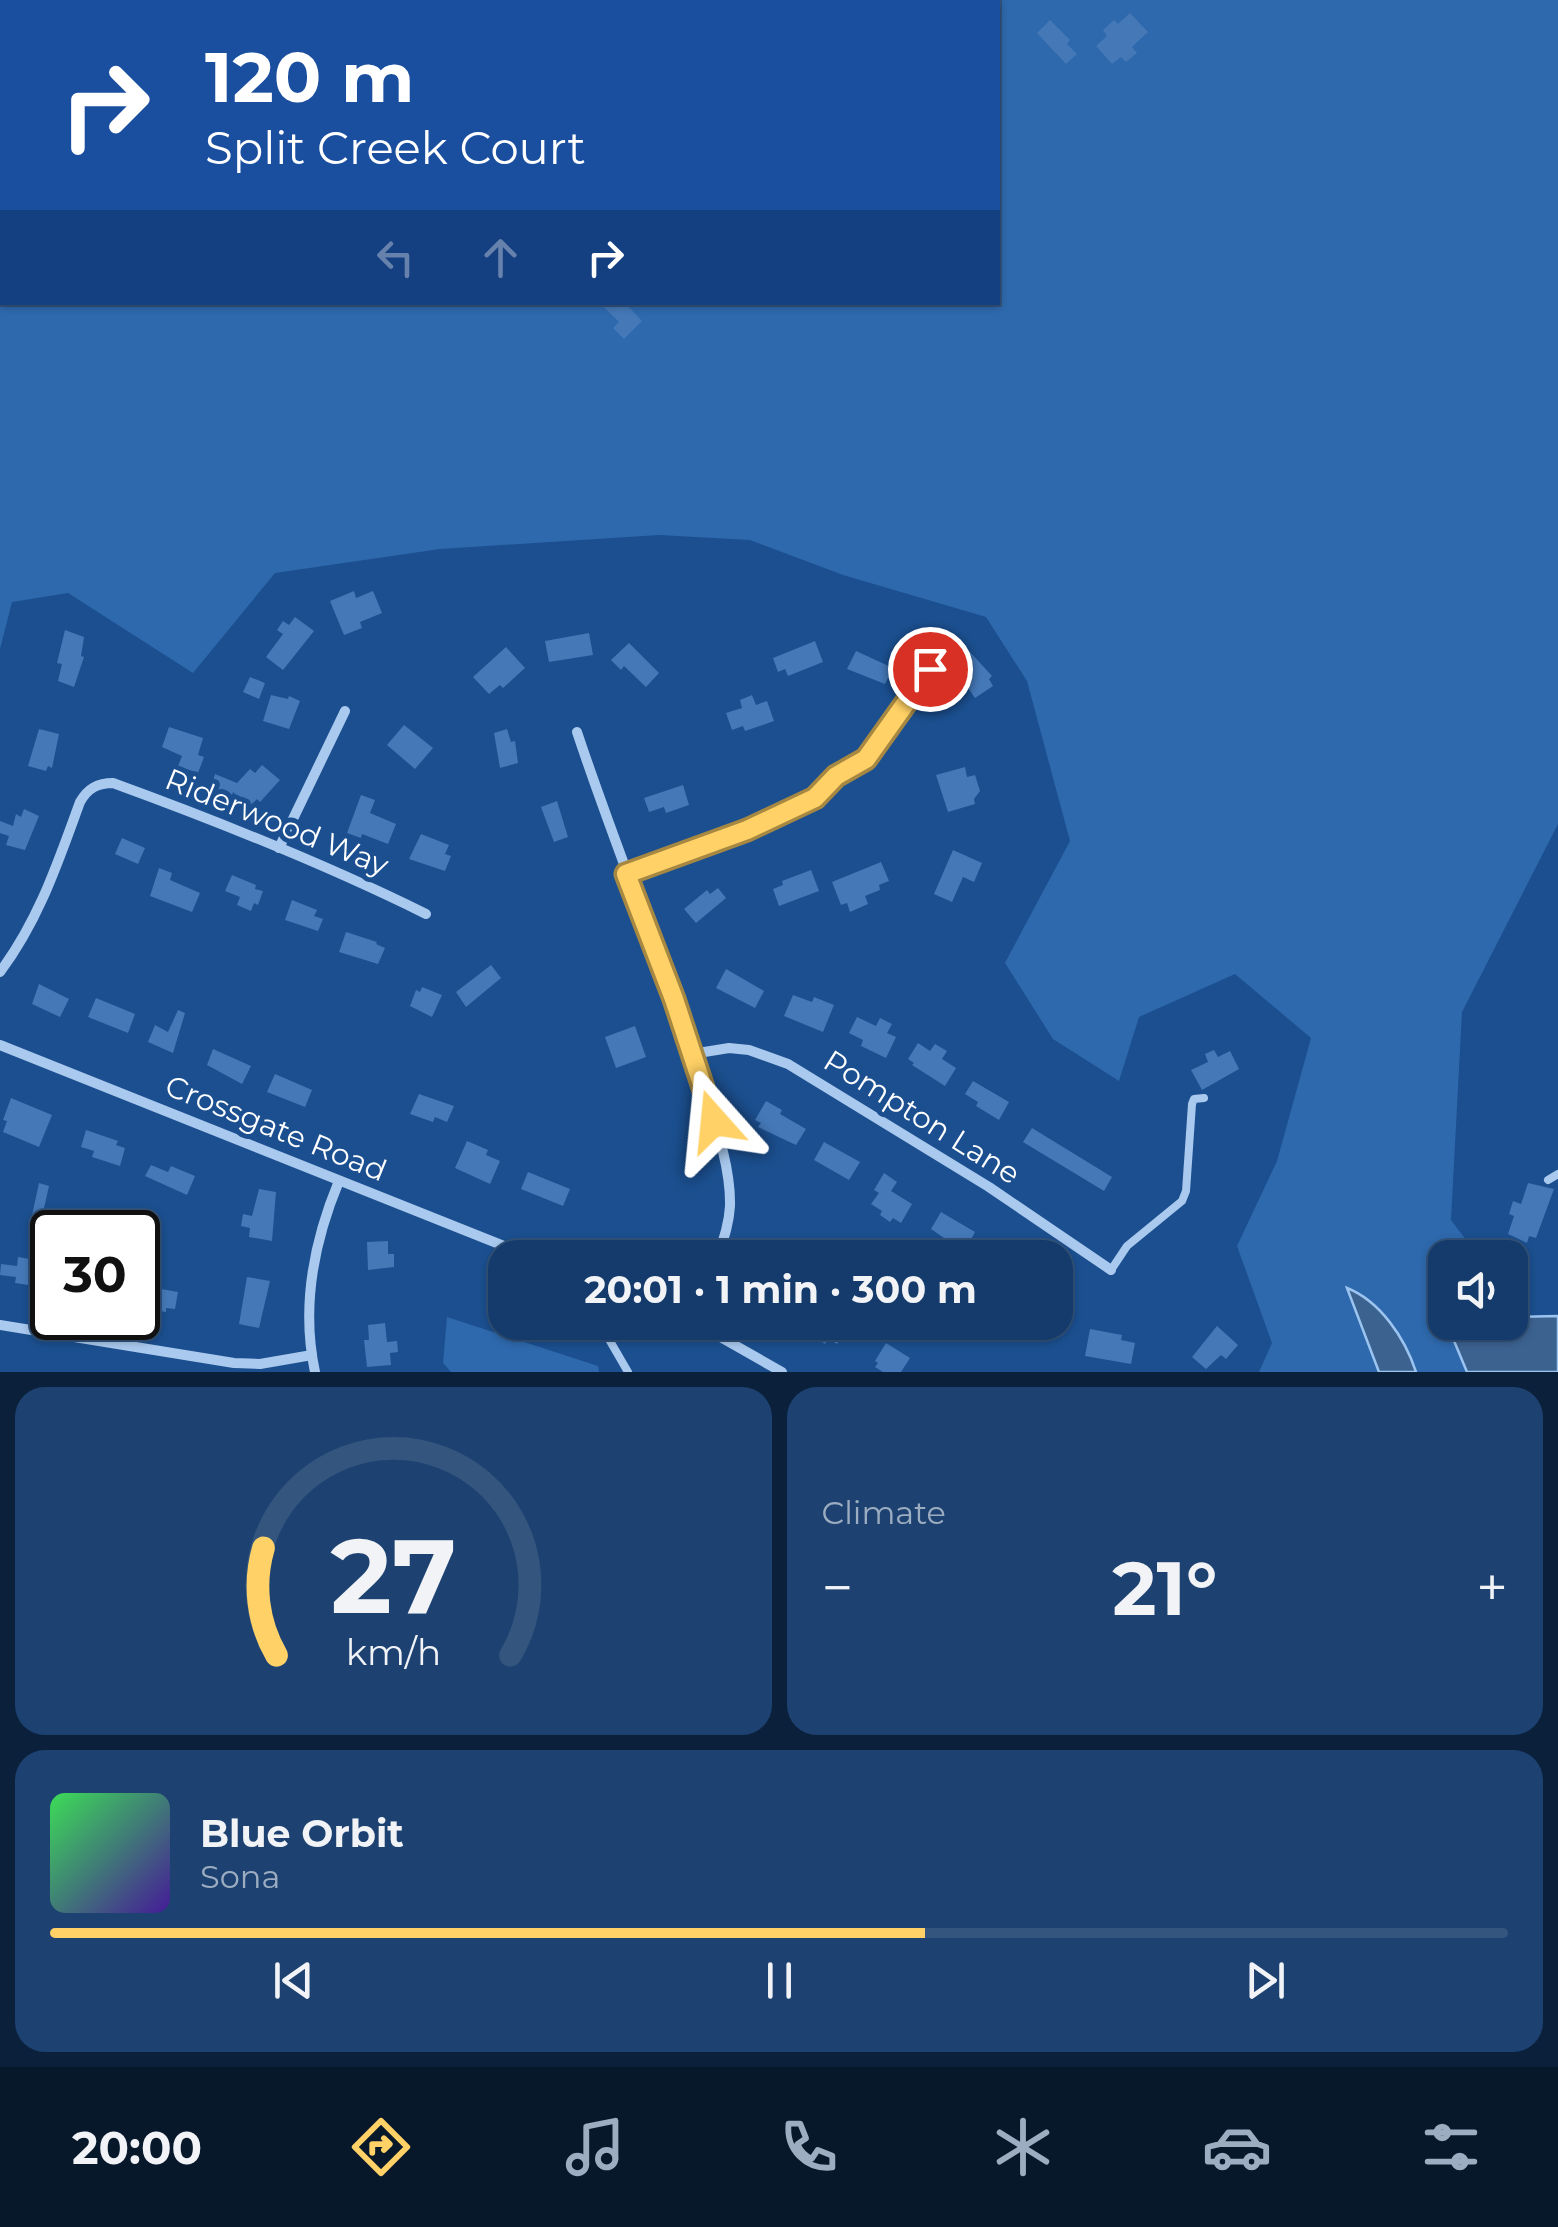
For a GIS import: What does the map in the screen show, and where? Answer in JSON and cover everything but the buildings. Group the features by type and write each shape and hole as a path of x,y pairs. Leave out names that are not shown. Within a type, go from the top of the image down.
{"street":[{"path":"279,848 345,711"},
{"path":"578,732 714,1121 728,1183 724,1240"},
{"path":"626,874 747,830 815,798 836,776"},
{"name":"Riderwood Way","path":"0,972 46,894 80,802 93,787 106,783 213,820 426,914"},
{"name":"Crossgate Road","path":"0,1045 488,1240"},
{"name":"Pompton Lane","path":"692,1054 729,1048 750,1050 788,1064 989,1187 1111,1270"},
{"path":"316,1372 309,1312 313,1266 326,1210 339,1181"},
{"path":"0,1326 234,1363 260,1364 312,1355"},
{"path":"726,1340 782,1372"}],"lane":[{"path":"836,776 866,759 930,669"},
{"path":"1111,1270 1127,1246 1182,1200 1186,1191 1192,1104 1194,1099 1204,1098"},
{"path":"1548,1180 1558,1174"},
{"path":"609,1340 628,1372"}],"shaded area":[{"path":"1000,0 1558,0 1558,824 1462,1012 1451,1220 1466,1240 1428,1240 1428,1340 1528,1340 1528,1320 1558,1359 1558,1372 1259,1372 1272,1343 1237,1246 1277,1161 1311,1038 1235,974 1139,1017 1119,1081 1053,1039 1005,963 1070,841 1027,681 986,617 843,575 750,540 659,535 440,549 275,573 193,673 68,593 12,602 0,649 0,305 1000,305"},
{"path":"1347,1288 1370,1302 1390,1322 1416,1372 1379,1372"},
{"path":"1558,1316 1558,1372 1467,1372 1454,1340 1528,1340 1528,1317"},
{"path":"447,1317 488,1330 488,1340 518,1340 598,1366 599,1372 451,1372 443,1363"}],"route":[{"path":"714,1121 674,999 626,874 747,830 815,798 836,776 860,764 876,748 930,669"}]}
